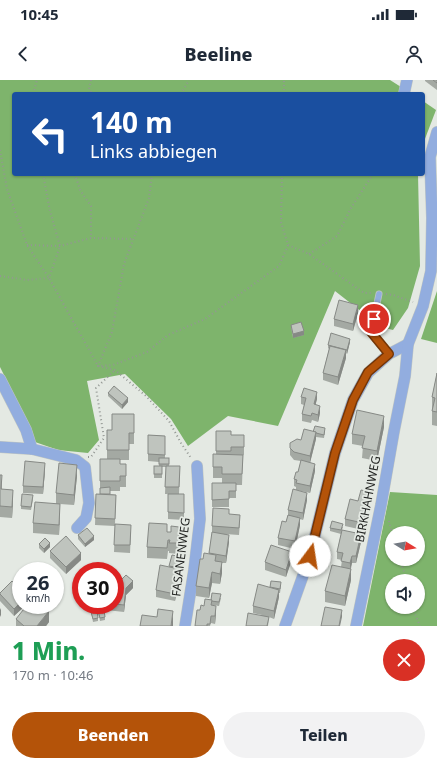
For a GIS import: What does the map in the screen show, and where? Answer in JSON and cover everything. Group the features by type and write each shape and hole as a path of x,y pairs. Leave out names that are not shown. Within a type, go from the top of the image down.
{"street":[{"path":"404,92 407,80"},
{"name":"BIRKHAHNWEG","path":"356,626 381,505 405,376 408,344 423,306 431,270 432,218 427,154 437,132"},
{"path":"285,626 310,556 335,453 353,400 368,372 389,354 408,344"},
{"path":"0,379 26,430 32,449"},
{"path":"0,447 32,449 76,460 86,467 89,504 86,518 77,528"},
{"name":"FASANENWEG","path":"185,626 200,519 196,466"}],"lane":[{"path":"379,294 371,332 389,354"}],"path":[{"path":"34,92 37,80"},
{"path":"90,80 89,89 91,92"},
{"path":"182,92 189,80"},
{"path":"284,80 284,92"},
{"path":"0,150 7,189 27,245 49,278 98,366 115,370 146,396 169,421 196,466"},
{"path":"43,176 50,212 60,246 49,278"},
{"path":"76,176 80,190 91,206 91,238"},
{"path":"98,366 112,332 124,264 149,198 152,176"},
{"path":"98,366 113,366 147,352 168,335 205,319 279,266 288,245 281,222 282,176"},
{"path":"309,254 337,236 351,208 373,176"},
{"path":"27,245 60,246 91,238 134,239"},
{"path":"288,245 309,254 364,292 393,294 423,306"},
{"path":"0,276 27,280 49,278"},
{"path":"76,460 91,457 104,438 96,388 115,370"},
{"path":"414,614 420,626"}],"green space":[{"path":"0,80 390,80 409,92 12,92 12,176 418,176 420,266 408,308 393,330 381,327 335,291 278,426 228,416 188,446 171,419 125,374 87,381 99,440 88,453 58,450 35,442 0,367"},
{"path":"425,102 436,110 425,139"},
{"path":"437,291 437,343 421,339"},
{"path":"390,492 437,495 437,626 363,626"}],"building":[{"path":"339,300 358,305 353,324 334,319"},
{"path":"301,322 304,331 293,334 291,325"},
{"path":"331,333 350,339 347,350 328,345"},
{"path":"330,346 346,350 338,377 323,373"},
{"path":"437,373 437,412 432,411 435,398 432,397"},
{"path":"114,386 128,398 122,405 108,393"},
{"path":"304,388 317,392 314,404 320,406 318,415 312,413 311,416 302,414 306,398 301,397"},
{"path":"357,410 384,416 377,451 362,448 365,436 352,434"},
{"path":"112,414 134,414 134,433 129,433 129,450 107,450 107,430 112,430"},
{"path":"315,426 325,428 324,435 313,432"},
{"path":"304,429 316,432 310,456 294,452 290,448 290,443 297,439 301,440"},
{"path":"216,431 231,431 231,435 244,435 244,447 231,447 231,451 216,451"},
{"path":"148,435 165,436 165,455 148,454"},
{"path":"213,454 243,455 242,474 222,474 222,467 213,467"},
{"path":"159,458 169,458 169,464 159,464"},
{"path":"100,459 120,459 120,464 126,464 126,476 120,476 120,481 100,481"},
{"path":"301,460 315,464 310,486 296,483 297,480 294,479 296,472 298,472"},
{"path":"25,461 45,463 43,487 23,486"},
{"path":"59,463 77,465 74,495 56,493"},
{"path":"154,466 162,466 162,474 154,474"},
{"path":"166,466 180,466 179,487 165,487"},
{"path":"0,475 2,475 1,489 13,490 12,507 0,506"},
{"path":"212,483 236,483 236,491 229,491 229,499 212,500"},
{"path":"110,487 110,494 100,494 100,488"},
{"path":"293,489 307,493 303,513 288,510"},
{"path":"361,490 370,492 363,523 345,519 350,499 358,501"},
{"path":"22,494 33,495 31,507 21,506"},
{"path":"96,494 116,495 115,519 95,518"},
{"path":"168,494 184,494 184,513 168,512"},
{"path":"35,502 60,504 59,525 33,523"},
{"path":"213,508 229,509 229,514 240,515 239,528 212,526"},
{"path":"288,515 300,518 295,541 278,538 282,521 286,522"},
{"path":"332,521 343,524 341,530 330,528"},
{"path":"149,523 167,524 167,532 171,532 171,526 179,527 178,543 169,543 170,540 168,540 167,548 147,547"},
{"path":"115,524 131,525 130,545 114,545"},
{"path":"87,528 94,536 85,544 78,535"},
{"path":"342,530 361,534 356,556 352,556 350,563 341,561 343,553 337,552"},
{"path":"212,532 229,535 226,556 209,553"},
{"path":"66,536 81,553 66,567 64,562 61,562 50,551"},
{"path":"45,538 50,543 44,549 39,544"},
{"path":"271,545 292,552 286,570 265,562"},
{"path":"204,553 216,555 215,561 222,562 220,574 212,572 209,588 196,586 200,559 203,559"},
{"path":"172,555 182,557 181,568 169,566"},
{"path":"160,565 179,569 175,594 156,590"},
{"path":"332,565 351,569 345,596 325,591"},
{"path":"126,575 133,581 126,588 124,605 124,577"},
{"path":"12,581 12,607 0,594"},
{"path":"271,581 281,582 280,589 270,587"},
{"path":"258,584 279,590 274,611 253,606"},
{"path":"212,593 221,594 219,602 211,601"},
{"path":"205,599 212,600 211,605 216,606 215,616 211,616 210,624 207,624 207,626 195,626 197,610 200,610 201,605 204,606"},
{"path":"325,607 342,610 339,626 321,626"},
{"path":"158,609 173,611 171,626 140,626 142,615 157,617"},
{"path":"248,613 269,617 267,626 246,626"},
{"path":"20,614 47,614 37,626 24,626 16,619"},
{"path":"92,614 97,614 98,618 93,619"},
{"path":"99,614 105,614 105,617 100,618"}],"route":[{"path":"310,556 335,453 353,400 368,372 389,354 371,332 374,319"}]}
